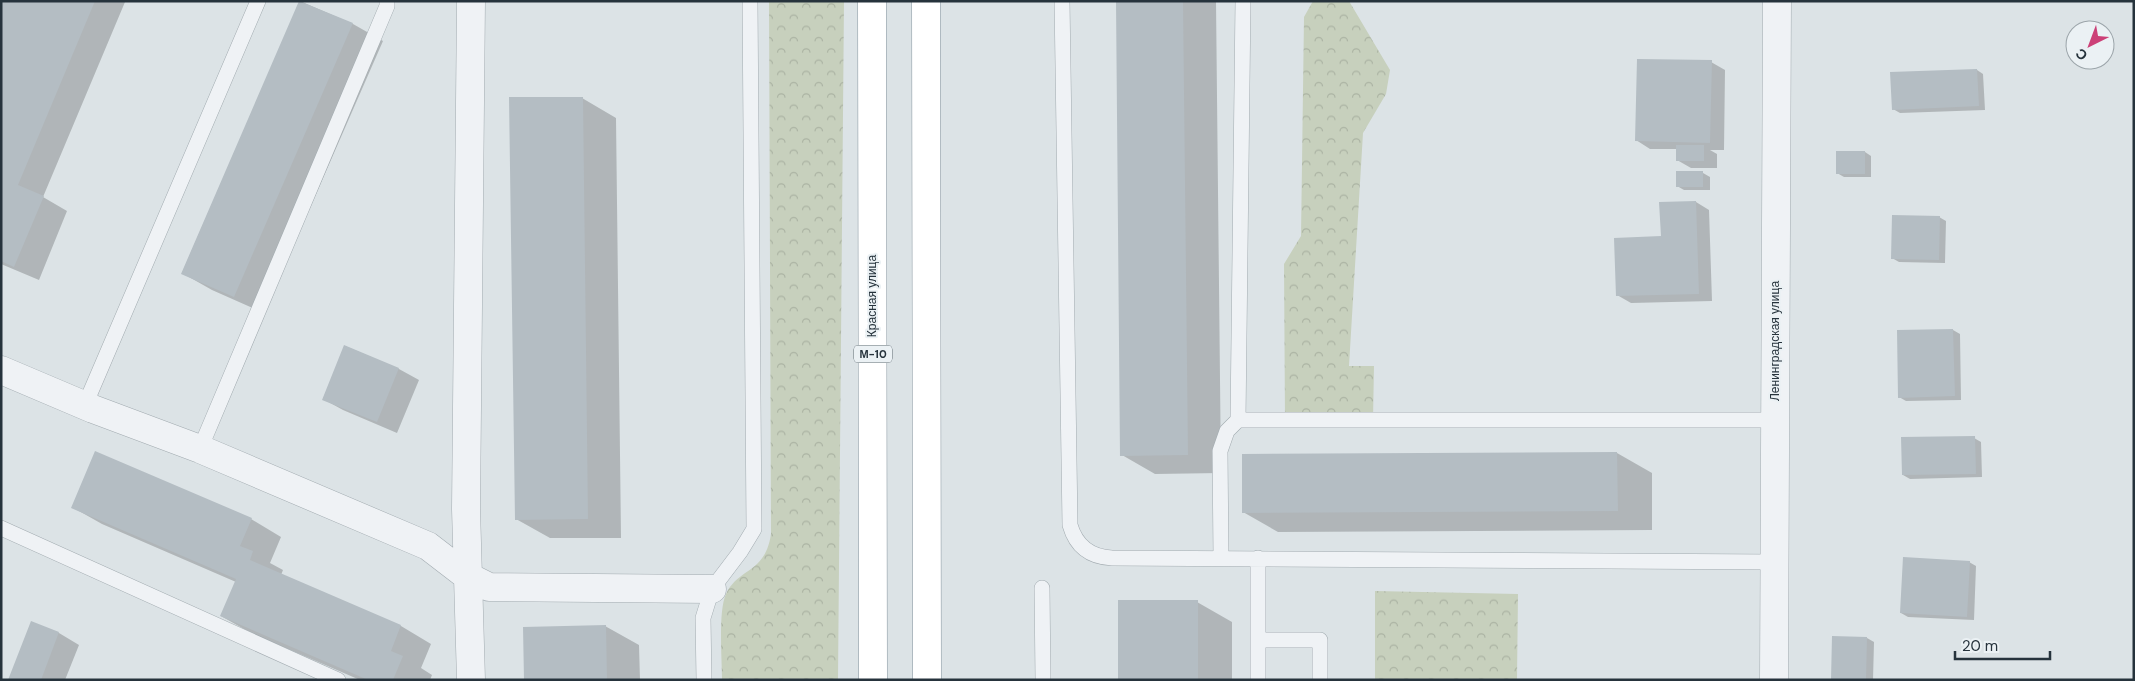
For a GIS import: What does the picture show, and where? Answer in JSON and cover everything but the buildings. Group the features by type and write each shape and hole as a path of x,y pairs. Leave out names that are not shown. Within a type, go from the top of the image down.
{"highway":[{"name":"Красная улица","path":"872,1 873,680"},
{"path":"926,1 927,680"}],"street":[{"path":"470,680 466,509 471,1"},
{"name":"Ленинградская улица","path":"1774,680 1777,1"},
{"path":"1,370 85,405 200,449 428,546 467,576 490,587 712,589"}],"lane":[{"path":"85,405 258,1"},
{"path":"200,449 387,6 387,1"},
{"path":"704,680 703,618 712,589 740,552 754,529 750,1"},
{"path":"1062,1 1070,525 1076,540 1083,548 1101,557 1774,562"},
{"path":"1221,558 1220,451 1227,431 1238,420 1243,1"},
{"path":"1238,420 1775,420"},
{"path":"1,528 338,680"},
{"path":"1258,558 1258,680"},
{"path":"1042,588 1043,680"},
{"path":"1258,640 1320,640 1320,680"}],"green space":[{"path":"769,1 844,1 838,680 722,680 721,623 726,594 731,585 758,563 768,547 771,534"},
{"path":"1313,1 1349,1 1390,70 1386,94 1363,133 1349,366 1374,366 1373,420 1285,420 1284,264 1301,236 1304,17"},
{"path":"1375,591 1518,594 1517,679 1375,680"}]}
